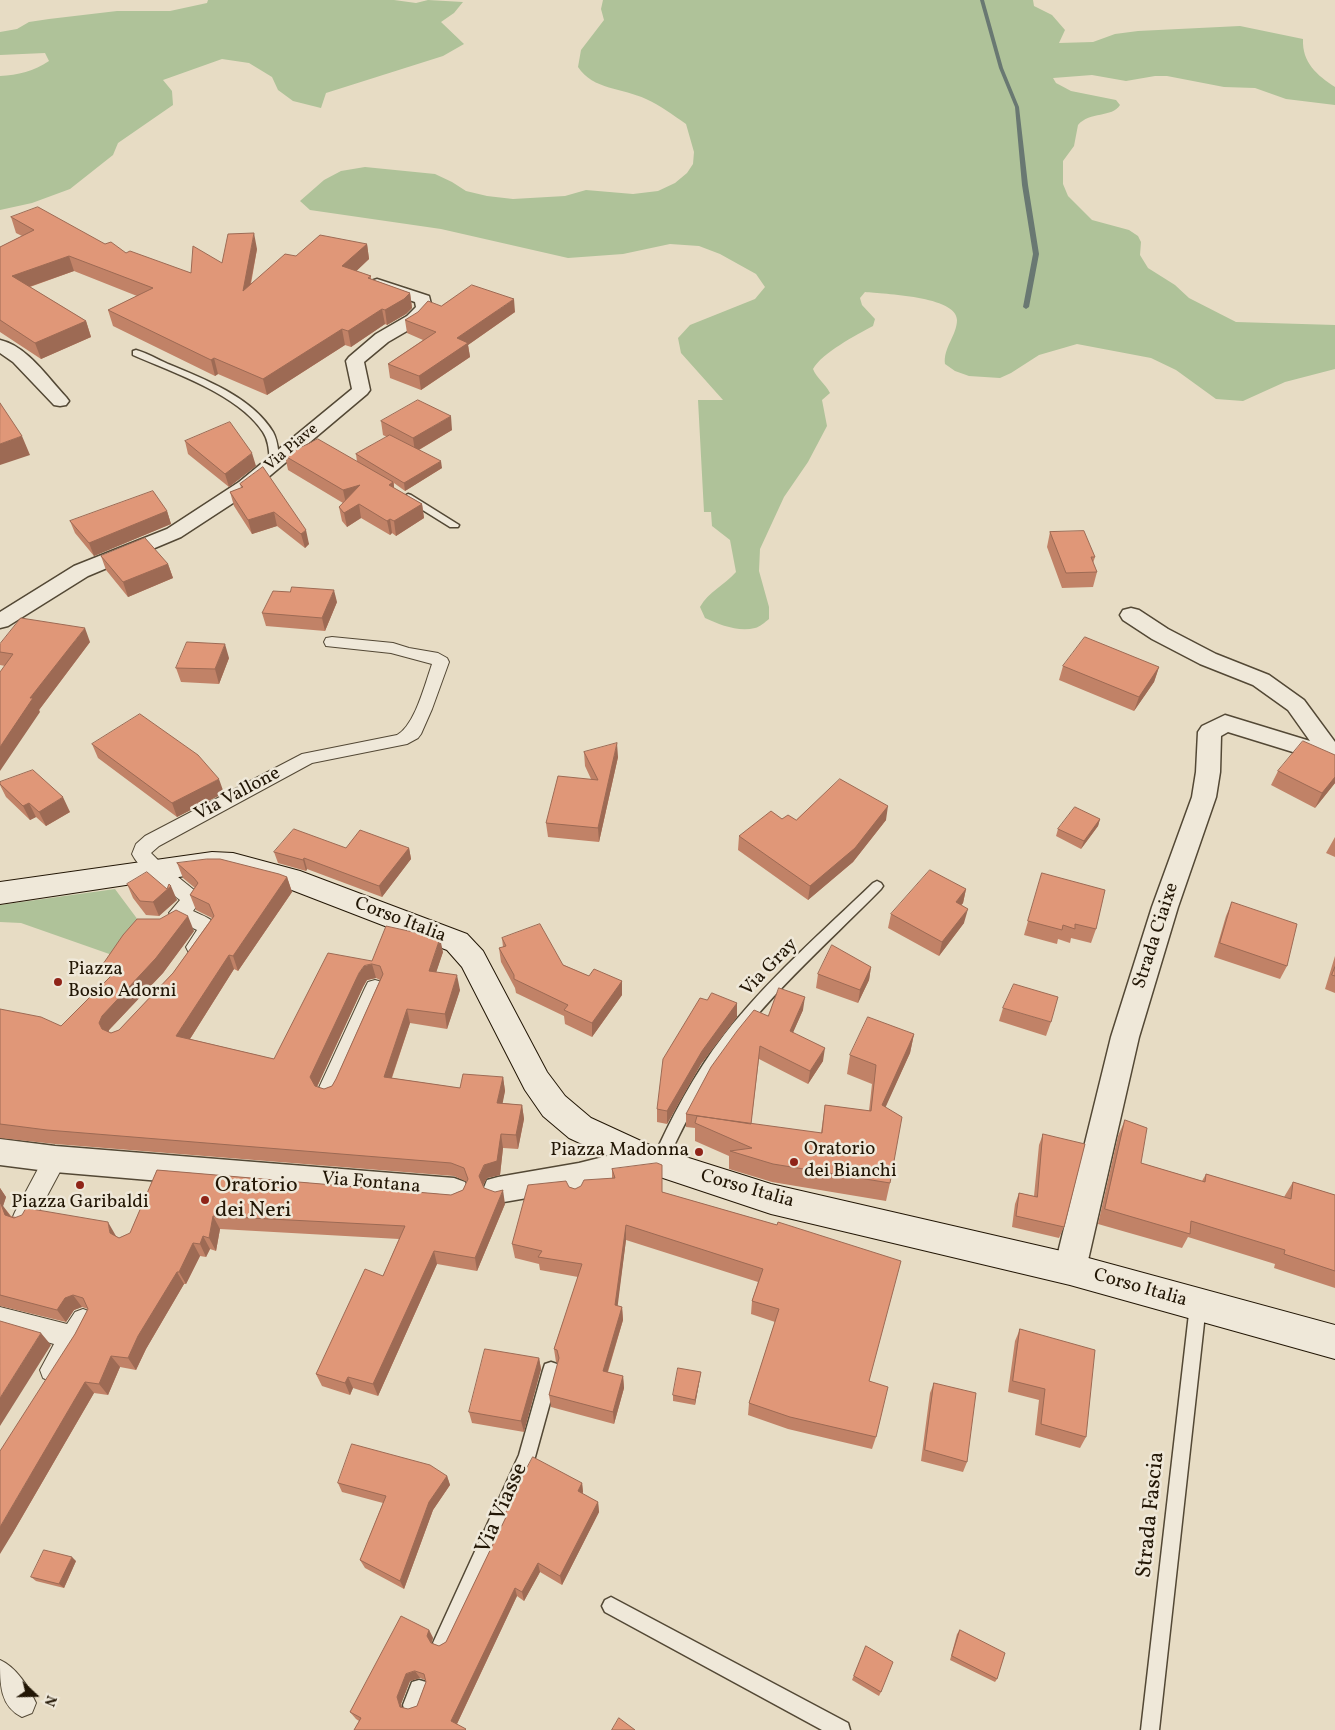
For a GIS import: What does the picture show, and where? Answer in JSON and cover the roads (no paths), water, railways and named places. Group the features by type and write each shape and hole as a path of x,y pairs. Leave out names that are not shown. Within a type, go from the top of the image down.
{"main road":[{"name":"Corso Italia","path":"0,893 212,862 233,863 290,878 457,942 473,960 536,1081 554,1106 580,1128 653,1161 770,1199 1070,1270 1335,1342"}],"street":[{"name":"Via Piave","path":"0,620 81,571 174,533 246,486 275,462 308,441 362,390 356,361 382,338 413,320 424,308 422,299 361,278"},
{"path":"0,345 19,358 60,400"},
{"path":"1131,615 1160,634 1208,659 1261,680 1296,705 1334,757"},
{"name":"Via Vallone","path":"185,961 208,930 207,926 173,919 192,899 155,869 141,854 144,849 152,841 308,758 393,743 412,734 424,709 441,662 432,657 406,653 393,648 332,642"},
{"name":"Strada Ciaixe","path":"1070,1270 1124,1037 1165,907 1204,798 1208,772 1210,732 1225,723 1334,757"},
{"path":"328,1092 375,988"},
{"name":"Via Fontana","path":"0,1152 159,1172 292,1173 454,1192"},
{"path":"23,1219 54,1159"},
{"path":"498,1190 577,1185 653,1161"},
{"path":"0,1318 78,1328 39,1391"},
{"path":"0,1674 22,1703"}],"lane":[{"path":"136,353 226,396 253,414 269,434 275,462"},
{"path":"395,490 454,525"},
{"name":"Via Gray","path":"653,1161 713,1062 738,1030 773,990 877,886"},
{"name":"Strada Fascia","path":"1150,1730 1198,1305"},
{"name":"Via Viasse","path":"442,1643 527,1456 551,1370"},
{"path":"612,1606 840,1730"}],"waterway":[{"path":"982,0 1001,68 1017,107 1025,185 1036,254 1026,307"}],"place":[{"name":"Piazza Bosio Adorni","path":"58,982"},
{"name":"Piazza Madonna","path":"699,1152"},
{"name":"Oratorio dei Bianchi","path":"794,1162"},
{"name":"Piazza Garibaldi","path":"80,1185"},
{"name":"Oratorio dei Neri","path":"205,1200"}]}
